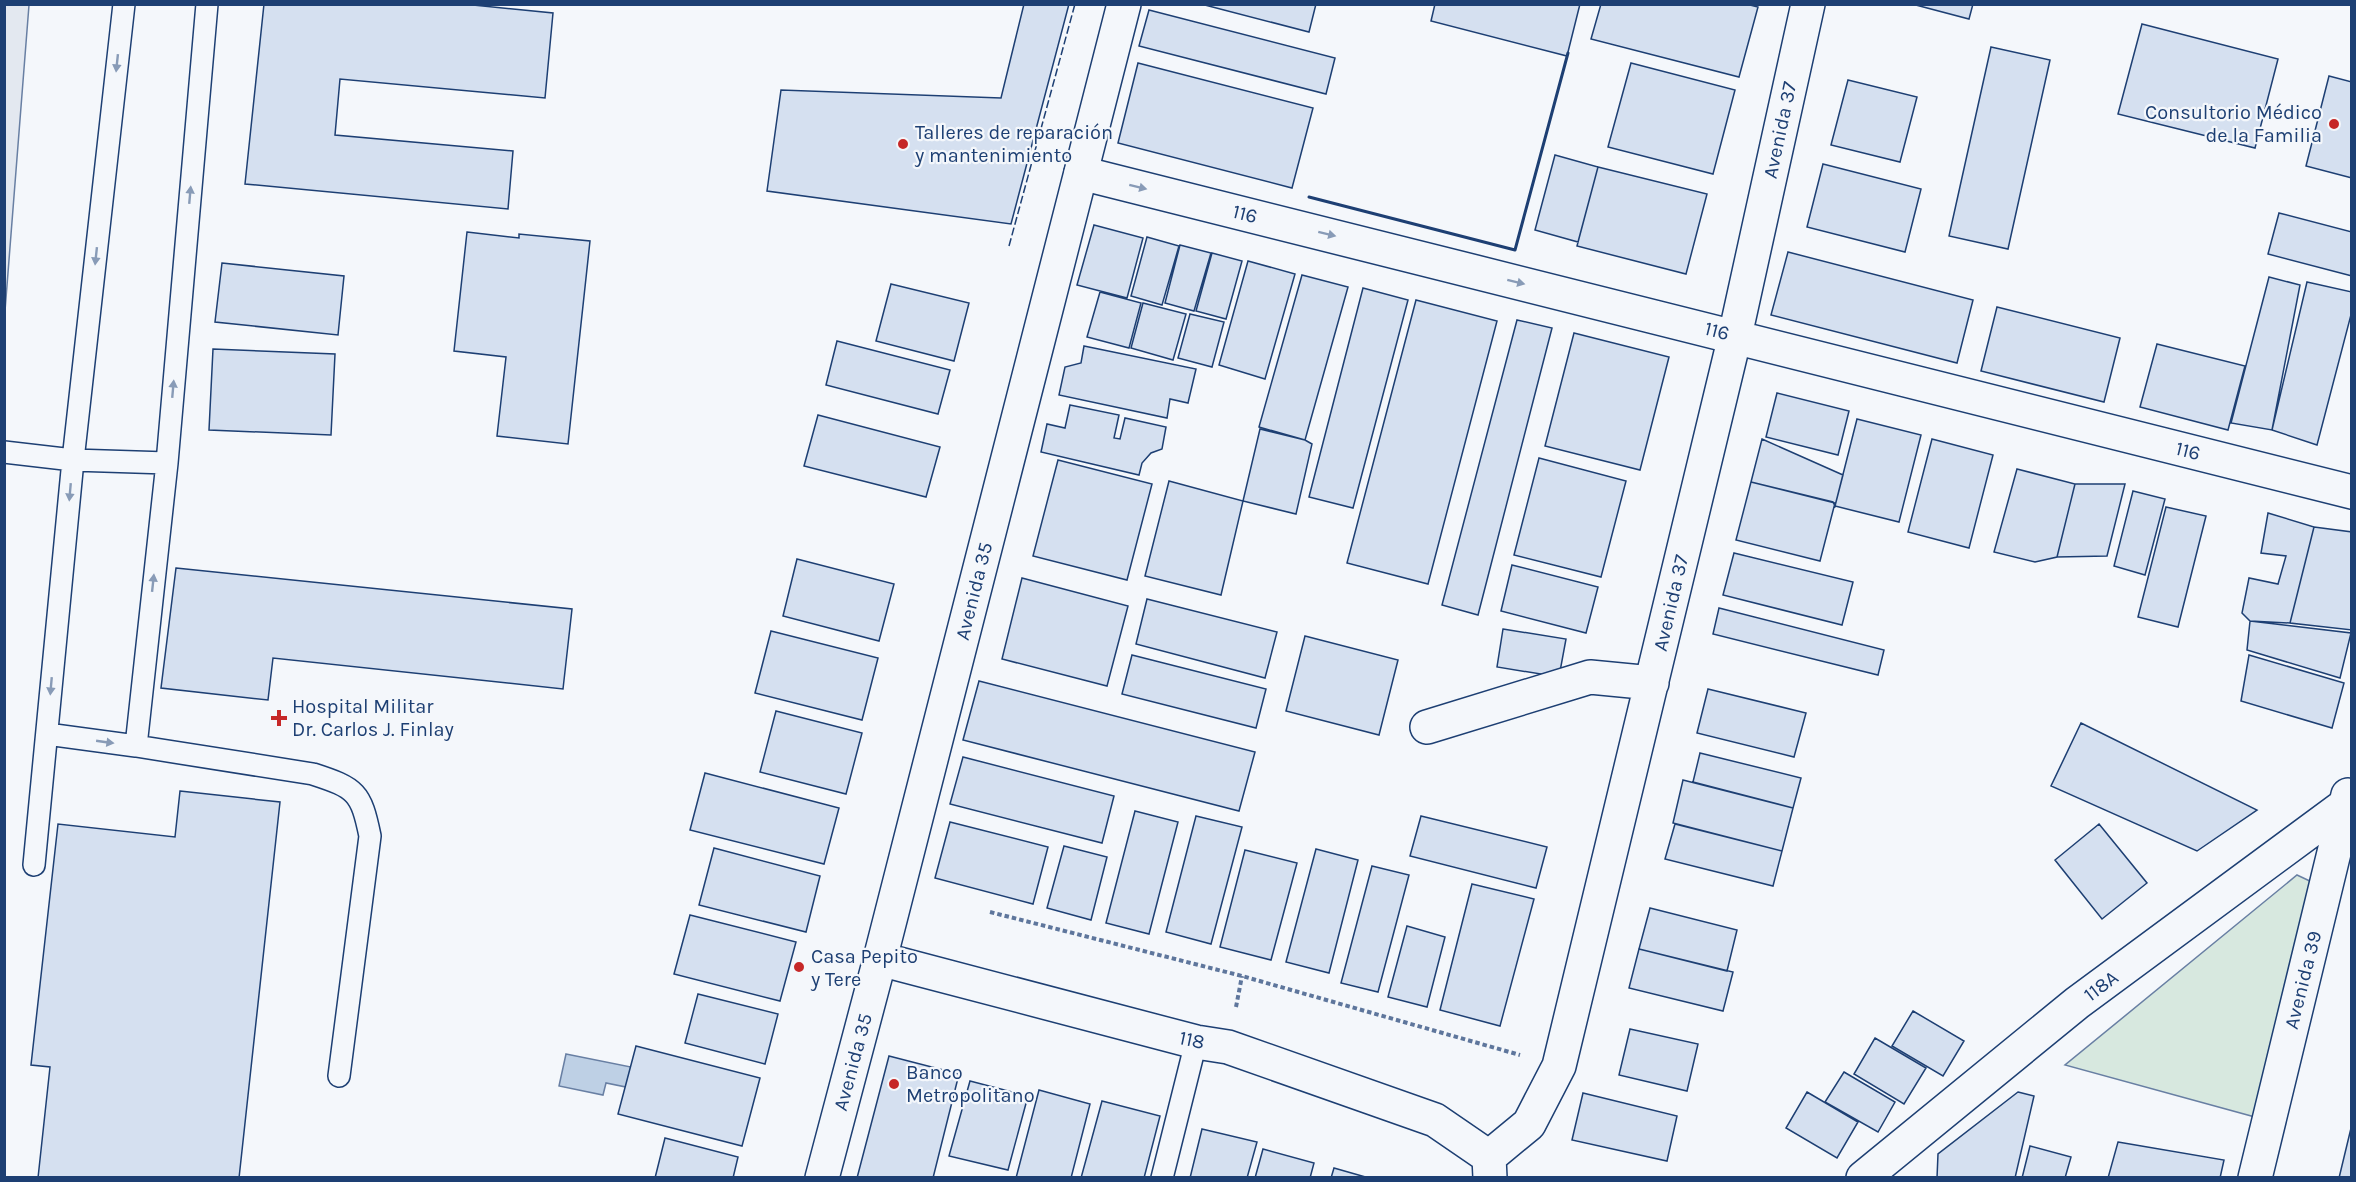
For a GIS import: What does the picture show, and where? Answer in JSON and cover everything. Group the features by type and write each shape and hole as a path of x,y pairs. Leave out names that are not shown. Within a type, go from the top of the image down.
{"street":[{"name":"Avenida 35","path":"822,1178 1124,4"},
{"name":"Avenida 37","path":"1489,1167 1529,1124 1559,1066 1735,336 1808,4"},
{"name":"116","path":"1081,173 2352,492"},
{"path":"1427,727 1590,677 1652,683"},
{"name":"118A","path":"1863,1178 2077,1003 2350,795"},
{"name":"Avenida 39","path":"2255,1178 2350,795"},
{"name":"118","path":"880,959 1196,1042 1228,1047 1435,1120 1489,1167"}],"lane":[{"path":"34,865 73,460 124,4"},
{"path":"135,746 167,463 207,4"},
{"path":"4,452 73,460 167,463"},
{"path":"47,734 313,774 339,782 357,795 365,808 370,836 339,1076"},
{"path":"1162,1178 1196,1042"}],"path":[{"path":"990,912 1242,976 1559,1066"}],"shaded area":[{"path":"4,5 29,5 5,311"},
{"path":"2297,875 2314,883 2255,1117 2065,1065"}],"water":[{"path":"566,1054 631,1067 626,1087 606,1083 603,1095 559,1086"}],"building":[{"path":"264,4 463,4 553,13 545,98 340,79 335,135 513,151 508,209 245,184"},
{"name":"Talleres de reparación y mantenimiento","path":"1024,4 1069,4 1011,224 767,191 781,90 1001,98"},
{"path":"1201,4 1316,4 1309,32"},
{"path":"1435,4 1580,4 1567,56 1431,21"},
{"path":"1601,4 1746,4 1758,7 1739,77 1591,39"},
{"path":"1912,4 1973,4 1969,19"},
{"path":"1149,10 1335,58 1326,94 1139,46"},
{"path":"2142,24 2278,59 2255,148 2118,114"},
{"path":"1991,47 2050,60 2008,249 1949,236"},
{"path":"1138,63 1313,108 1292,188 1118,143"},
{"path":"1631,63 1735,90 1713,174 1608,147"},
{"name":"Consultorio Médico de la Familia","path":"2329,76 2352,82 2352,178 2306,166"},
{"path":"1848,80 1917,97 1900,162 1831,145"},
{"path":"1555,155 1598,167 1578,242 1535,230"},
{"path":"1823,164 1921,189 1905,252 1807,227"},
{"path":"1598,167 1707,194 1686,274 1577,246"},
{"path":"2279,213 2352,232 2352,276 2268,254"},
{"path":"1094,225 1143,238 1127,298 1077,285"},
{"path":"467,232 519,238 519,234 590,241 568,444 497,436 506,357 454,351"},
{"path":"1147,237 1179,246 1162,305 1131,296"},
{"path":"1180,245 1211,253 1194,311 1165,303"},
{"path":"1788,252 1973,300 1957,363 1771,315"},
{"path":"1212,253 1242,261 1226,319 1196,311"},
{"path":"1248,261 1295,274 1265,379 1219,365"},
{"path":"222,263 344,276 338,335 215,322"},
{"path":"1302,275 1348,287 1305,440 1259,427"},
{"path":"2269,277 2300,285 2272,430 2231,423"},
{"path":"2307,282 2352,292 2352,311 2317,445 2272,430"},
{"path":"891,284 969,303 954,361 876,341"},
{"path":"1363,288 1408,300 1353,508 1309,497"},
{"path":"1100,292 1141,303 1129,348 1087,337"},
{"path":"1416,300 1497,321 1428,584 1347,563"},
{"path":"1143,303 1186,314 1173,360 1131,348"},
{"path":"1997,307 2120,338 2104,402 1981,371"},
{"path":"1190,314 1224,322 1212,367 1178,358"},
{"path":"1517,320 1552,328 1478,615 1442,605"},
{"path":"1574,333 1669,357 1640,470 1545,446"},
{"path":"837,341 950,370 938,414 826,385"},
{"path":"2157,344 2245,366 2228,430 2140,407"},
{"path":"1084,346 1196,369 1188,403 1170,399 1167,418 1059,395 1065,367 1081,363"},
{"path":"213,349 335,354 331,435 209,430"},
{"path":"1777,393 1849,411 1838,455 1766,437"},
{"path":"1070,405 1119,415 1114,438 1120,439 1125,418 1166,427 1162,449 1151,453 1142,463 1139,475 1041,452 1047,424 1065,428"},
{"path":"818,415 940,447 926,497 804,466"},
{"path":"1857,419 1921,435 1899,522 1835,506"},
{"path":"1260,429 1305,440 1312,444 1296,514 1243,501"},
{"path":"1762,439 1843,475 1835,506 1833,502 1751,482"},
{"path":"1932,439 1993,455 1969,548 1908,532"},
{"path":"1539,458 1626,481 1601,577 1514,555"},
{"path":"1058,460 1152,484 1127,580 1033,556"},
{"path":"2017,469 2075,484 2057,557 2035,562 1994,552"},
{"path":"1169,481 1243,501 1221,595 1145,576"},
{"path":"1751,482 1835,503 1820,561 1736,540"},
{"path":"2075,484 2125,484 2107,556 2057,557"},
{"path":"2133,491 2165,499 2145,575 2114,566"},
{"path":"2166,507 2206,516 2178,627 2138,617"},
{"path":"2268,513 2314,527 2290,623 2250,621 2242,613 2249,578 2278,584 2286,556 2261,553"},
{"path":"2314,527 2352,532 2352,630 2290,623"},
{"path":"1734,553 1853,582 1842,625 1723,595"},
{"path":"797,559 894,584 879,641 783,616"},
{"path":"1512,565 1598,587 1586,633 1501,611"},
{"path":"176,568 572,609 563,689 273,658 268,700 161,688"},
{"path":"1022,578 1128,606 1107,686 1002,659"},
{"path":"1147,599 1277,632 1265,678 1136,644"},
{"path":"1719,608 1884,650 1878,675 1713,634"},
{"path":"2250,621 2351,633 2340,678 2247,650"},
{"path":"1503,629 1566,639 1559,677 1497,667"},
{"path":"771,631 878,658 862,720 755,693"},
{"path":"1305,636 1398,660 1379,735 1286,711"},
{"path":"1132,655 1266,689 1256,728 1122,694"},
{"path":"2249,655 2344,683 2332,728 2241,701"},
{"path":"979,681 1255,752 1239,811 963,740"},
{"path":"1708,689 1806,713 1794,757 1697,733"},
{"path":"776,711 862,733 846,794 760,772"},
{"path":"2081,723 2257,810 2197,851 2051,786"},
{"path":"1700,753 1801,778 1793,808 1693,782"},
{"path":"963,757 1114,796 1102,843 950,804"},
{"path":"705,773 839,808 824,864 690,830"},
{"path":"1683,780 1793,808 1782,851 1673,823"},
{"path":"180,791 280,802 239,1178 38,1178 50,1067 31,1065 58,824 175,837"},
{"path":"1135,811 1178,822 1149,934 1106,923"},
{"path":"1196,816 1242,827 1211,944 1166,932"},
{"path":"1421,816 1547,847 1536,888 1410,856"},
{"path":"950,822 1048,847 1033,904 935,878"},
{"path":"1675,824 1782,851 1773,886 1665,859"},
{"path":"2099,824 2147,883 2102,919 2055,860"},
{"path":"1064,846 1107,857 1091,920 1047,908"},
{"path":"714,848 820,876 806,932 699,905"},
{"path":"1316,849 1358,860 1329,973 1286,962"},
{"path":"1245,850 1297,863 1271,960 1220,947"},
{"path":"1372,866 1409,875 1378,992 1341,983"},
{"path":"1472,884 1534,899 1500,1026 1440,1010"},
{"path":"1650,908 1737,930 1727,971 1639,949"},
{"path":"690,915 796,942 780,1001 674,974"},
{"path":"1407,926 1445,937 1427,1007 1388,997"},
{"path":"1639,949 1733,972 1723,1011 1629,988"},
{"path":"698,994 778,1014 765,1064 685,1043"},
{"path":"1913,1011 1964,1041 1943,1076 1892,1046"},
{"path":"1630,1029 1698,1044 1687,1091 1619,1075"},
{"path":"1875,1038 1926,1068 1904,1104 1854,1074"},
{"path":"636,1046 760,1078 742,1146 618,1114"},
{"path":"889,1056 959,1074 933,1178 857,1178"},
{"path":"1844,1072 1895,1102 1878,1132 1825,1102"},
{"path":"970,1081 1028,1096 1008,1170 949,1156"},
{"path":"1039,1090 1090,1104 1071,1178 1016,1178"},
{"path":"1807,1092 1858,1122 1837,1158 1786,1128"},
{"path":"2018,1092 2034,1096 2015,1178 1937,1178 1938,1154"},
{"path":"1583,1093 1677,1116 1667,1161 1572,1140"},
{"path":"1102,1101 1160,1116 1144,1178 1081,1178"},
{"path":"2352,1124 2352,1178 2339,1178"},
{"path":"1202,1129 1257,1142 1247,1178 1190,1178"},
{"path":"665,1138 738,1157 733,1178 655,1178"},
{"path":"2118,1142 2224,1160 2220,1178 2108,1178"},
{"path":"2030,1146 2071,1157 2065,1178 2022,1178"},
{"path":"1263,1149 1314,1163 1310,1178 1255,1178"},
{"path":"1334,1168 1369,1178 1331,1178"}],"fence":[{"path":"1009,246 1075,4"}],"wall":[{"path":"1309,197 1515,250 1568,53"}],"place":[{"name":"Consultorio Médico de la Familia","path":"2334,124"},
{"name":"Talleres de reparación y mantenimiento","path":"903,144"},
{"name":"Hospital Militar Dr. Carlos J. Finlay","path":"279,718"},
{"name":"Casa Pepito y Tere","path":"799,967"},
{"name":"Banco Metropolitano","path":"894,1084"}]}
